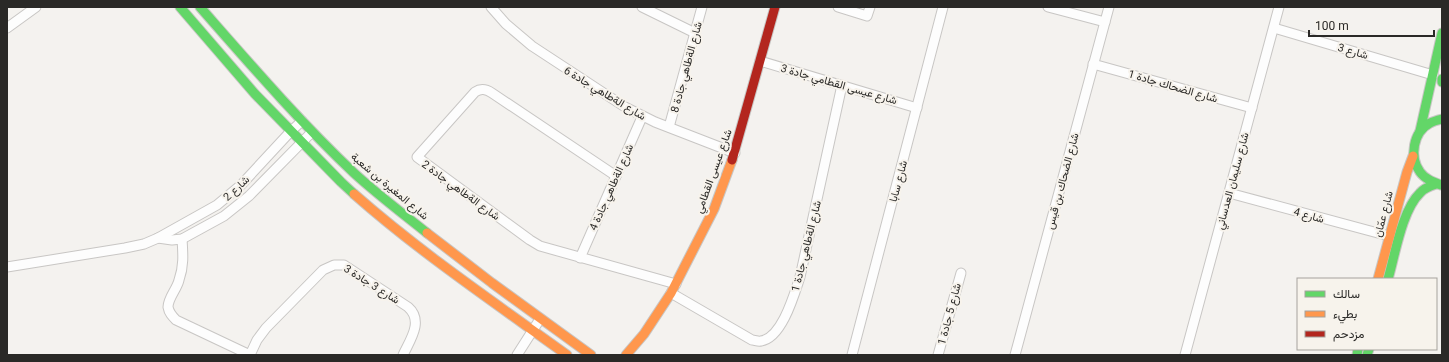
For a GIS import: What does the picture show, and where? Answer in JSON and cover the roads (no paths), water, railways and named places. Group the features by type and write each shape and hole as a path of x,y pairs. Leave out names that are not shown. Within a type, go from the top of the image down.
{"main road":[{"path":"180,7 228,64 301,142 341,182 375,212 451,271 567,355"},
{"name":"شارع المغيرة بن شعبة","path":"200,7 280,99 355,174 467,265 591,355"},
{"name":"شارع عيسى القطامي","path":"629,354 671,293 714,209 735,153 775,7"},
{"path":"1420,132 1442,33"},
{"path":"1420,132 1431,122 1442,120"},
{"name":"شارع عمّان","path":"1378,278 1406,172 1413,156 1413,147 1420,132"},
{"path":"1413,156 1418,170 1423,176 1439,184"},
{"name":"شارع عمّان","path":"1388,278 1406,215 1412,202 1425,189 1439,184"}],"street":[{"path":"7,28 36,7"},
{"name":"شارع الةطاهي جادة 6","path":"491,7 506,24 532,46 625,107 669,128 735,153"},
{"path":"642,7 695,33"},
{"name":"شارع الةطاهي جادة 8","path":"669,128 702,7"},
{"path":"838,7 867,16 870,7"},
{"name":"شارع سابا","path":"852,355 943,7"},
{"path":"1048,7 1105,22"},
{"name":"شارع الضحاك بن قيس","path":"1015,355 1109,7"},
{"name":"شارع سليمان العدساني","path":"1185,355 1280,7"},
{"name":"شارع 3","path":"1274,28 1433,74"},
{"name":"شارع عيسى القطامي جادة 3","path":"760,61 917,108"},
{"name":"شارع الضحاك جادة 1","path":"1093,64 1252,108"},
{"name":"شارع الةطاهي جادة 1","path":"671,293 752,340 759,342 767,339 779,329 800,277 842,85"},
{"name":"شارع الةطاهي جادة 2","path":"616,176 492,93 483,89 475,92 417,158 535,243 546,248 580,258 676,284"},
{"name":"شارع الةطاهي جادة 4","path":"580,258 642,116"},
{"name":"شارع 2","path":"7,268 125,248 144,244 158,238 210,209 230,195 291,131 302,122"},
{"name":"شارع 2","path":"158,238 172,240 182,239 210,225 237,207 312,132"},
{"name":"شارع 4","path":"1229,193 1389,236"},
{"path":"182,239 183,268 169,303 170,313 179,322 250,355"},
{"name":"شارع 3 جادة 3","path":"250,355 257,340 266,328 323,270 330,266 339,264 344,265 408,307 413,312 416,319 416,326 403,355"},
{"name":"شارع 5 جادة 1","path":"938,355 961,273"},
{"path":"517,355 540,319"}]}
